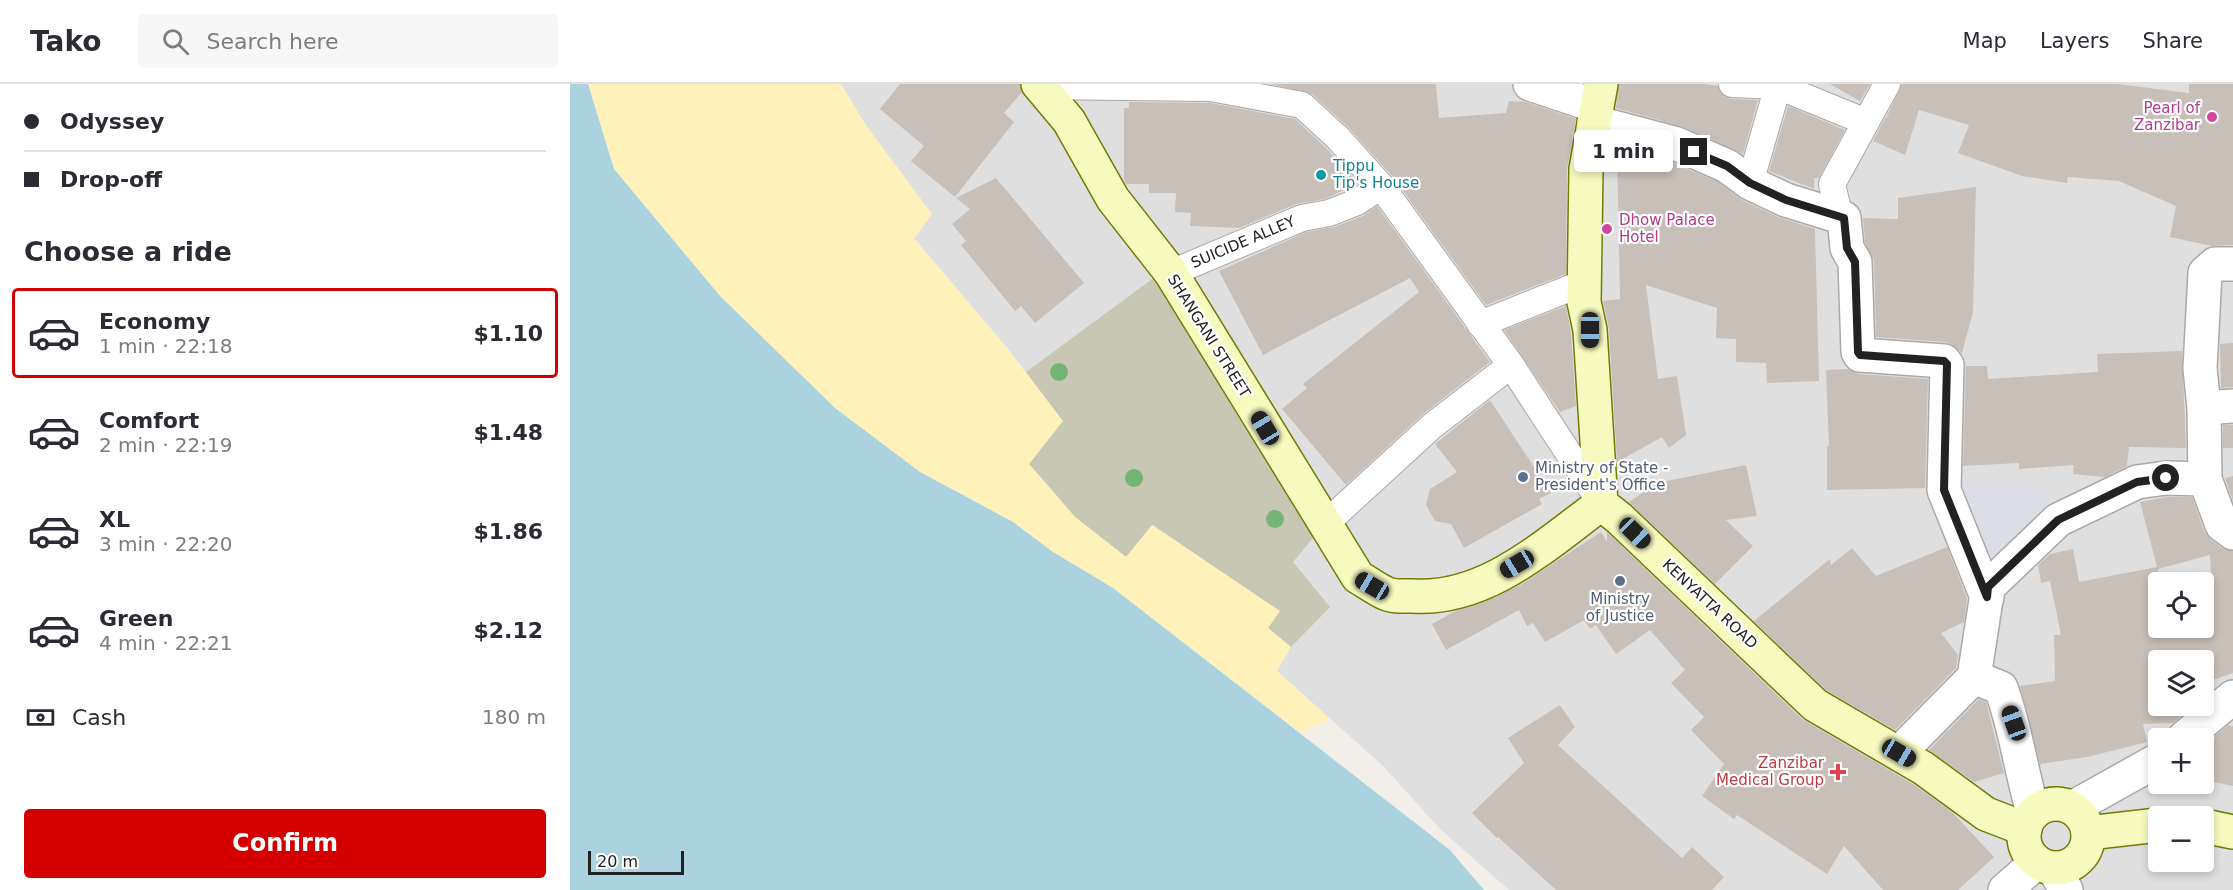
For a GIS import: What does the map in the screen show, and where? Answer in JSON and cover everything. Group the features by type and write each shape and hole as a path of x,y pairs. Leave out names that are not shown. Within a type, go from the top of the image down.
{"main road":[{"name":"SHANGANI STREET","path":"1039,85 1069,120 1113,199 1171,273 1358,577 1387,594 1454,595 1488,582 1532,555 1601,504"},
{"path":"1597,104 1587,169 1584,302 1590,330 1601,504"},
{"name":"KENYATTA ROAD","path":"1601,504 1619,518 1815,705 1923,768 1986,814 2029,821"},
{"path":"2080,820 2085,851 2080,858 2052,874 2025,848 2023,840 2029,821 2052,804 2080,820 2148,824"},
{"path":"2214,828 2233,832"}],"street":[{"path":"1530,84 1597,104 1727,166 1750,183 1786,200 1844,218"},
{"path":"1732,84 1778,86 1866,122"},
{"path":"1887,84 1832,184 1838,210 1844,218 1847,248 1855,262 1858,352 1860,355 1944,361 1947,364 1944,490 1987,597"},
{"path":"1039,85 1211,86 1303,95 1381,186 1511,365 1601,504"},
{"path":"1750,183 1778,86"},
{"name":"SUICIDE ALLEY","path":"1171,273 1302,218 1329,213 1357,202 1381,186"},
{"path":"2233,264 2215,264 2205,273 2200,368 2218,407 2205,479 2222,525 2233,533"},
{"path":"1480,324 1586,282"},
{"path":"1324,525 1432,426 1511,365"},
{"path":"1899,753 1974,677 1988,587 2058,520 2137,482 2166,478 2205,479"},
{"path":"1974,677 2001,688 2014,723 2029,821"},
{"path":"2196,728 2233,697"},
{"path":"2080,820 2148,768"},
{"path":"2006,890 2052,874"}],"shaded area":[{"path":"841,84 2233,84 2233,890 1509,890 1440,829 1383,766 1277,671 1268,628 1279,611 1040,450 1008,349 914,238 865,124"},
{"path":"1159,274 1318,532 1293,562 1330,607 1291,647 1268,628 1279,611 1153,525 1126,557 1075,517 1029,464 1062,421 1026,372"},
{"path":"1947,480 2043,487 2058,520 1988,587"}],"sand":[{"path":"588,84 841,84 865,124 932,214 914,239 1008,349 1063,421 1029,464 1075,517 1126,557 1152,525 1280,611 1268,628 1291,647 1277,671 1330,719 1301,733 1113,588 1052,552 976,501 920,472 835,408 720,296 614,169"}],"water":[{"path":"570,84 588,84 614,169 720,296 835,408 920,472 1013,522 1053,552 1113,588 1450,850 1484,890 570,890"}],"building":[{"path":"900,84 1020,84 1022,92 1004,113 1014,122 955,197 911,161 924,146 880,109"},
{"path":"1271,84 1436,84 1439,118 1506,113 1509,101 1525,102 1576,119 1567,169 1566,274 1486,305 1393,177 1349,128 1312,94"},
{"path":"1619,84 1705,84 1718,86 1724,96 1731,99 1758,100 1743,154 1684,127 1616,108"},
{"path":"1830,84 1870,84 1860,101"},
{"path":"1902,84 2117,84 2189,93 2189,84 2233,84 2233,245 2212,246 2170,237 2176,206 2119,181 2068,177 2067,183 2022,176 1958,153 1969,125 1919,110 1905,155 1873,141 1886,117 1889,117 1887,116"},
{"path":"1129,102 1210,103 1295,119 1358,183 1325,199 1296,204 1239,228 1190,226 1191,213 1175,212 1176,193 1149,193 1149,184 1126,184 1124,180 1124,108 1129,108"},
{"path":"1788,106 1845,130 1819,178 1814,178 1814,189 1769,171"},
{"path":"1617,147 1671,162 1718,182 1742,200 1778,217 1815,229 1819,381 1767,383 1766,363 1736,362 1736,339 1716,338 1717,308 1646,285 1658,379 1677,376 1686,435 1669,448 1662,437 1617,462 1609,329 1603,301 1620,299"},
{"path":"996,178 1084,283 1035,323 1021,306 1015,311 961,245 966,241 952,224 970,209 956,198"},
{"path":"1976,187 1973,312 1962,353 1953,345 1945,342 1876,337 1874,261 1865,242 1863,218 1898,219 1898,198"},
{"path":"1377,206 1490,362 1423,414 1346,485 1282,409 1307,388 1303,384 1419,292 1410,278 1263,355 1219,271 1306,232 1334,227 1363,216"},
{"path":"1566,306 1571,333 1576,406 1560,412 1504,330"},
{"path":"2233,343 2233,387 2221,388 2220,344"},
{"path":"2182,351 2186,448 2129,447 2127,466 2105,477 2073,474 2074,465 2019,469 2019,463 1963,466 1966,366 1987,366 1988,379 2098,372 2097,354"},
{"path":"1848,369 1859,374 1928,379 1925,488 1827,490 1827,446 1829,446 1826,370"},
{"path":"1490,400 1551,493 1539,499 1542,504 1464,548 1451,524 1435,521 1426,505 1430,489 1457,472 1435,444"},
{"path":"2223,425 2233,425 2233,448 2223,448"},
{"path":"1746,465 1757,516 1726,520 1753,546 1715,584 1629,502 1657,483"},
{"path":"2233,476 2233,501 2225,478"},
{"path":"2167,497 2192,497 2204,531 2222,548 2233,551 2233,673 2214,680 2214,650 2148,650 2148,716 2181,716 2173,723 2143,724 2147,742 2087,757 2040,764 2020,686 2055,681 2054,635 2061,635 2050,581 2041,583 2038,565 2050,554 2073,549 2079,582 2157,567 2140,502"},
{"path":"1601,532 1607,542 1607,532 1802,719 1913,784 1952,812 1994,857 1958,890 1883,890 1844,846 1827,874 1737,815 1734,819 1702,796 1724,764 1691,730 1704,717 1671,683 1685,670 1650,630 1616,654 1596,625 1590,629 1584,620 1545,642 1533,623 1527,626 1519,610 1446,650 1432,624 1457,610 1496,597 1522,584"},
{"path":"1947,547 1967,598 1964,622 1941,633 1958,655 1956,668 1895,730 1826,690 1754,621 1830,559 1831,565 1852,548 1876,576"},
{"path":"1979,699 1986,702 2004,773 1974,782 1929,750"},
{"path":"1560,705 1575,727 1558,745 1682,858 1692,847 1724,877 1712,890 1556,890 1472,813 1524,763 1508,738"},
{"path":"2228,725 2233,726 2233,786 2214,782 2214,737"}],"place":[{"name":"Pearl of Zanzibar","path":"2212,117"},
{"name":"Tippu Tip's House","path":"1321,175"},
{"name":"Dhow Palace Hotel","path":"1607,229"},
{"name":"Ministry of State - President's Office","path":"1523,477"},
{"name":"Ministry of Justice","path":"1620,581"},
{"name":"Zanzibar Medical Group","path":"1838,772"}],"route":[{"path":"1694,152 1727,166 1750,183 1786,200 1844,218 1847,248 1855,262 1858,352 1860,355 1944,361 1947,364 1942,478 1944,490 1987,597 1988,587 2058,520 2137,482 2166,478"}]}
